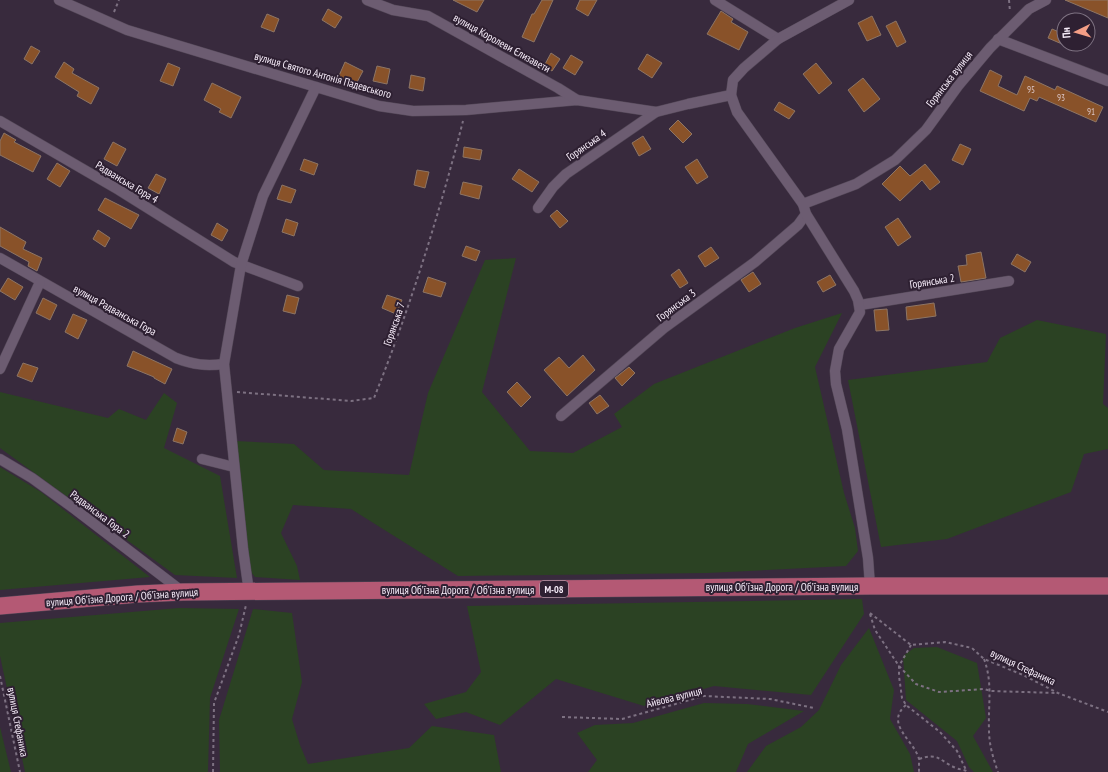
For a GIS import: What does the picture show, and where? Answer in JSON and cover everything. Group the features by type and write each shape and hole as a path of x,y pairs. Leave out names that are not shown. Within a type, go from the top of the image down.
{"highway":[{"name":"вулиця Обʼїзна Дорога / Обʼїзна вулиця","path":"0,606 138,594 183,592 870,586 1108,586"}],"street":[{"name":"вулиця Святого Антонія Падевського","path":"59,0 127,30 379,106 414,111 466,110 577,100 656,112 732,95"},
{"name":"вулиця Королеви Єлизавети","path":"367,0 393,10 428,16 577,100"},
{"path":"715,0 778,39"},
{"path":"849,0 778,39 744,68 733,80 732,95 737,112 804,209 854,291 860,305 857,317 839,349 835,371 836,384 848,429 868,558 870,586"},
{"name":"Горянська вулиця","path":"804,209 873,175 895,160 926,130 962,80 998,40 1029,9 1046,0"},
{"path":"998,40 1108,81"},
{"path":"249,592 234,467 224,364 241,265 263,196 316,87"},
{"name":"Горянська 4","path":"538,208 553,187 566,174 656,112"},
{"name":"Радванська Гора 4","path":"0,121 241,265 298,286"},
{"name":"Горянська 3","path":"561,416 664,328 755,262 798,225 804,209"},
{"name":"вулиця Радванська Гора","path":"0,258 176,358 193,365 207,366 224,364"},
{"name":"Горянська 2","path":"860,305 1009,281"},
{"path":"0,369 40,282"},
{"path":"202,458 234,467"},
{"name":"Радванська Гора 2","path":"0,459 32,478 183,592"}],"path":[{"name":"Горянська 7","path":"226,392 351,401 374,398 404,321 446,188 466,110"},
{"path":"213,772 214,703 239,635 249,592"},
{"path":"967,771 957,751 940,732 906,705 902,698 899,666 911,645 870,613 875,630 899,666 916,684 939,692 984,689 990,691 1058,693"},
{"name":"вулиця Стефаника","path":"911,645 945,642 972,648 984,659 1030,678 1058,693 1108,712"},
{"path":"984,659 989,671 989,730 992,755 998,772"},
{"name":"вулиця Стефаника","path":"0,676 20,772"},
{"name":"Айвова вулиця","path":"562,717 622,719 704,696 770,699 814,708"},
{"path":"906,705 899,712 897,720 899,727 919,759 919,772"},
{"path":"919,759 929,756 936,756 956,768 967,771"}],"green space":[{"path":"516,258 482,392 530,451 573,453 622,427 614,414 654,384 795,328 842,313 815,367 844,493 855,528 858,551 846,566 707,573 458,576 351,509 293,505 281,533 297,566 300,580 255,577 250,571 235,441 294,444 324,470 409,475 428,393 485,260"},
{"path":"1037,320 1106,334 1103,404 1108,408 1108,449 1084,454 1071,492 947,539 881,547 848,380 987,362 1000,338"},
{"path":"0,392 108,418 119,409 146,420 164,393 177,403 164,448 220,476 237,578 175,575 0,448"},
{"path":"0,467 41,492 150,577 0,590"},
{"path":"862,599 864,614 811,695 714,686 644,706 556,679 500,725 466,712 436,719 424,704 466,692 481,672 467,606"},
{"path":"179,608 239,609 210,698 208,772 25,772 0,656 0,623"},
{"path":"253,609 292,613 302,682 292,719 308,764 409,748 432,726 494,735 501,772 220,772 219,720"},
{"path":"869,628 894,690 890,719 910,754 914,772 747,772 766,746 801,727 819,710 841,665"},
{"path":"937,647 977,663 986,718 973,736 993,772 974,772 969,767 957,741 906,700 903,656 914,648"},
{"path":"704,703 747,704 804,711 748,744 736,772 588,772 597,760 577,733 595,725 633,723"},
{"path":"0,727 11,772 0,772"}],"building":[{"path":"453,0 484,0 477,12"},
{"path":"542,0 553,0 534,42 522,37 532,14 534,14"},
{"path":"580,0 597,0 588,16 576,9"},
{"path":"1065,0 1108,0 1108,18"},
{"path":"328,9 342,17 335,28 322,20"},
{"path":"721,11 733,19 731,22 748,32 739,50 707,34"},
{"path":"267,14 279,19 274,32 261,27"},
{"path":"872,16 881,35 867,41 858,23"},
{"path":"896,21 906,42 897,47 886,26"},
{"path":"1052,29 1056,31 1056,41 1048,38"},
{"path":"31,46 40,51 32,64 24,59"},
{"path":"551,53 560,59 552,71 544,66"},
{"path":"647,54 662,63 652,78 638,69"},
{"path":"571,55 583,62 575,75 563,68"},
{"path":"64,62 74,69 72,73 99,88 91,104 77,96 79,92 55,77"},
{"path":"345,62 363,71 355,86 338,78"},
{"path":"168,63 180,68 173,86 160,81"},
{"path":"816,63 832,83 819,94 803,74"},
{"path":"377,66 390,69 387,84 373,81"},
{"path":"990,70 1002,76 998,86 1017,95 1025,76 1055,90 1057,86 1103,107 1096,122 1039,97 1037,101 1030,98 1024,111 980,91"},
{"path":"411,75 425,78 423,91 409,88"},
{"path":"863,78 880,99 864,112 848,90"},
{"path":"212,83 241,97 231,118 219,112 221,109 204,100"},
{"path":"779,102 795,111 789,119 774,110"},
{"path":"678,120 692,134 683,143 669,129"},
{"path":"4,133 16,140 14,142 41,156 33,172 0,155 0,141"},
{"path":"643,136 651,149 639,156 632,143"},
{"path":"113,142 126,149 117,166 104,159"},
{"path":"960,144 971,149 963,165 952,160"},
{"path":"464,147 482,150 480,160 463,157"},
{"path":"304,159 318,164 314,175 300,170"},
{"path":"697,159 708,177 697,184 685,167"},
{"path":"57,163 70,171 60,187 47,179"},
{"path":"925,164 940,182 930,190 922,180 900,201 882,184 900,166 910,176"},
{"path":"519,169 539,182 532,192 512,179"},
{"path":"417,170 429,172 425,188 414,185"},
{"path":"156,174 166,179 159,194 148,188"},
{"path":"463,182 482,186 479,199 460,194"},
{"path":"282,185 296,190 291,203 277,199"},
{"path":"105,198 139,215 131,229 98,210"},
{"path":"557,210 568,221 560,228 550,216"},
{"path":"898,218 911,237 898,246 885,227"},
{"path":"286,219 298,223 294,236 282,232"},
{"path":"217,223 228,230 222,241 211,235"},
{"path":"0,227 26,242 23,249 42,258 37,271 28,266 29,262 0,246"},
{"path":"98,230 110,238 105,247 93,239"},
{"path":"466,246 480,251 476,261 462,256"},
{"path":"711,247 719,258 705,267 698,256"},
{"path":"981,252 986,278 961,282 958,266 967,265 966,255"},
{"path":"1017,254 1031,262 1025,272 1011,264"},
{"path":"679,269 688,283 680,288 671,275"},
{"path":"753,272 761,284 749,292 741,280"},
{"path":"830,275 836,285 823,292 817,282"},
{"path":"428,277 446,283 441,297 423,292"},
{"path":"8,278 23,287 15,300 0,291"},
{"path":"287,295 299,298 295,314 283,311"},
{"path":"387,295 402,300 396,314 382,308"},
{"path":"43,298 57,305 50,320 36,313"},
{"path":"934,303 936,316 907,320 906,307"},
{"path":"887,309 889,330 876,331 874,310"},
{"path":"73,314 87,320 78,339 65,332"},
{"path":"133,351 172,369 165,384 154,377 127,366"},
{"path":"583,355 595,370 567,396 544,370 559,357 569,368"},
{"path":"23,363 38,368 32,382 17,376"},
{"path":"629,367 635,373 622,386 615,378"},
{"path":"517,382 531,397 521,407 507,392"},
{"path":"600,395 609,406 597,414 589,403"},
{"path":"177,428 187,432 183,444 173,441"}]}
